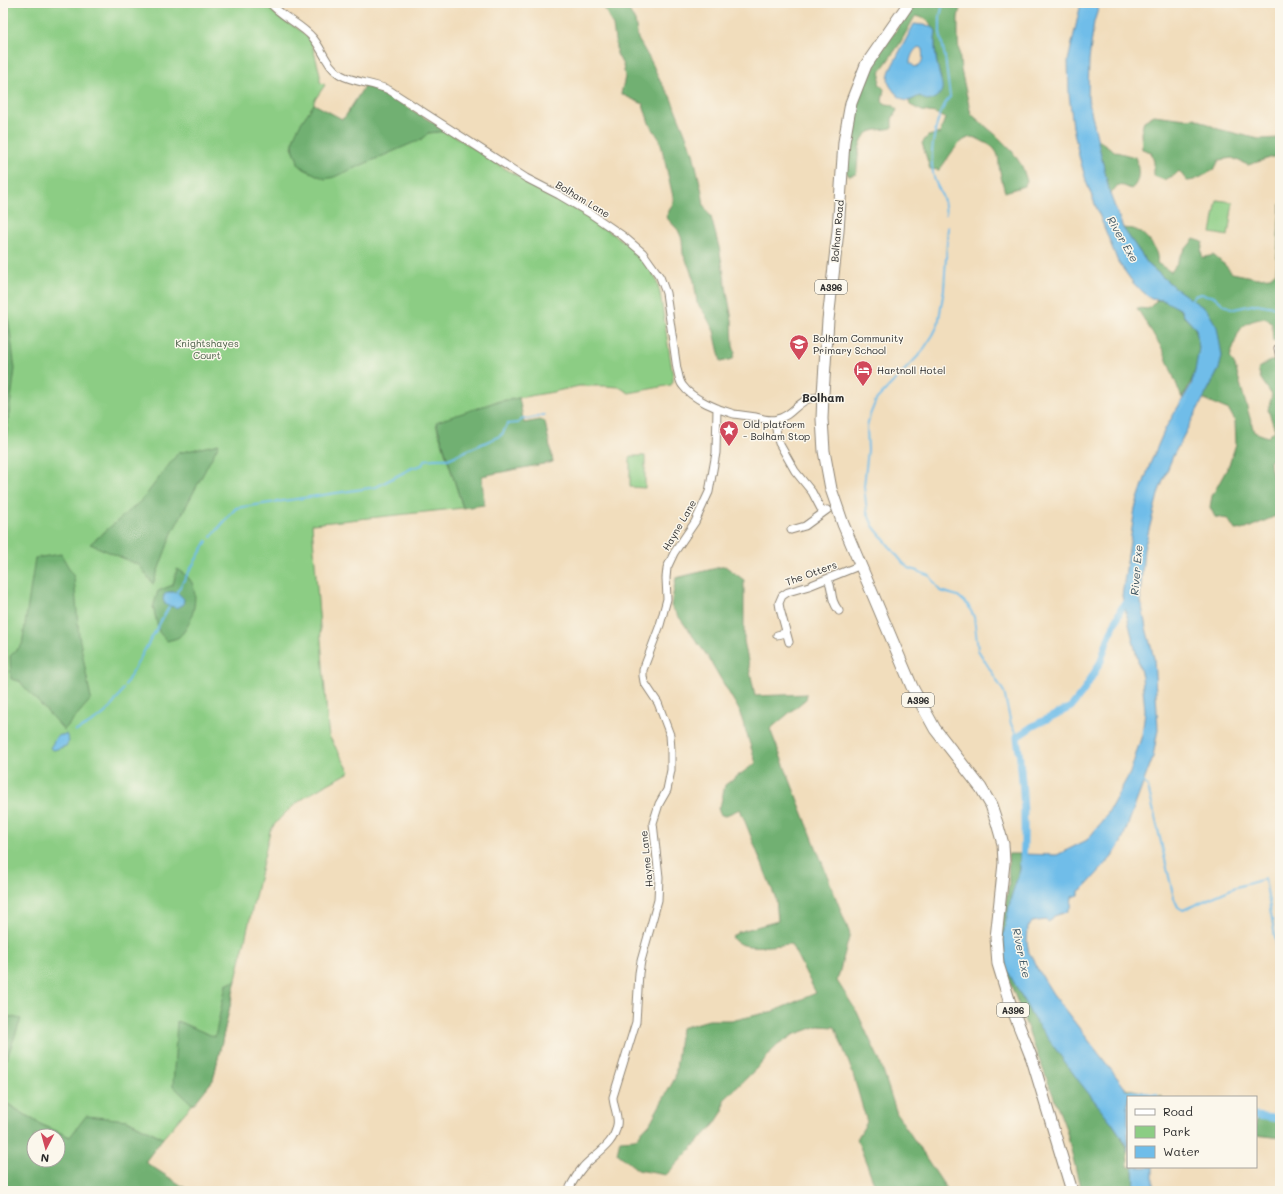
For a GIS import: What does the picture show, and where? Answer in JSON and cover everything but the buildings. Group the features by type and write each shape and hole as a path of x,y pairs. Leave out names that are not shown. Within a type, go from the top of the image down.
{"main road":[{"name":"Bolham Road","path":"861,565 838,510 828,472 823,432 822,397 828,320 838,231 844,142 851,103 866,65 908,3"},
{"name":"A396","path":"861,565 918,700 934,729 981,788 991,805 1002,844 1004,863 996,938 998,964 1010,1003 1032,1059 1072,1191"}],"street":[{"name":"Bolham Lane","path":"270,3 314,39 328,62 340,75 389,90 526,178 591,214 623,236 643,253 660,277 666,293 677,369 682,385 696,397 717,408 734,414 775,420"},
{"path":"1280,343 1278,348 1280,359"},
{"path":"791,530 805,526 825,511 795,471 779,443 775,420 788,414 806,400 815,397 822,397"},
{"name":"Hayne Lane","path":"568,1191 584,1167 611,1141 616,1132 618,1122 613,1104 614,1097 636,1022 641,961 658,900 659,877 653,823 659,804 667,790 671,770 672,750 670,735 658,703 644,682 643,670 660,625 667,600 666,578 669,564 678,547 695,522 709,492 715,460 717,408"},
{"name":"The Otters","path":"789,642 785,633 779,604 782,596 788,592 828,579 861,565"},
{"path":"828,579 831,588 832,600 839,611"},
{"path":"777,635 785,633"}],"green space":[{"name":"Knightshayes Court","path":"3,3 265,3 279,18 297,28 307,36 312,44 320,74 320,82 325,85 300,125 292,147 304,169 314,173 336,171 422,139 428,133 447,131 504,168 587,216 627,244 646,263 656,279 660,293 673,382 671,385 629,393 619,387 579,386 495,402 436,424 463,508 312,524 329,736 350,772 317,790 296,804 286,812 270,831 213,1080 163,1138 127,1120 70,1137 66,1135 66,1128 49,1128 40,1124 3,1101"},
{"path":"602,3 627,3 635,21 638,39 652,63 660,81 670,96 693,153 704,206 711,217 719,247 732,320 733,346 735,352 733,359 721,362 714,331 697,303 694,281 683,254 682,239 678,230 666,217 674,201 660,140 649,123 643,104 621,94 625,77 623,65 617,54 613,26"},
{"path":"915,3 961,3 958,18 958,40 961,70 971,114 1012,151 1022,166 1027,181 1024,186 1005,192 997,152 990,145 972,137 960,143 939,170 930,169 922,143 928,136 940,133 945,118 935,113 922,111 910,105 909,101 921,95 941,79 936,55 936,31 926,20 916,16 899,45 881,70 879,84 884,89 882,101 886,104 893,105 897,110 892,119 892,128 875,130 867,134 863,138 859,150 856,174 849,176 845,170 854,106 866,73"},
{"path":"365,85 397,101 447,131 428,133 422,139 334,177 325,179 304,169 298,164 293,148 293,141 297,129 314,104 342,119 345,117"},
{"path":"1154,115 1186,119 1195,118 1218,129 1259,139 1280,138 1280,170 1276,156 1248,165 1232,158 1219,160 1214,170 1198,179 1191,181 1187,181 1179,171 1175,175 1164,180 1154,176 1154,162 1151,152 1142,149 1141,133 1144,121"},
{"path":"1097,139 1116,152 1135,157 1138,178 1131,189 1118,185 1110,194"},
{"path":"1217,200 1233,202 1228,236 1211,233"},
{"path":"1280,204 1280,328 1277,340 1273,341 1272,324 1266,318 1249,322 1237,335 1230,357 1235,366 1254,432 1268,437 1275,430 1268,410 1272,395 1261,379 1258,369 1273,360 1280,371 1280,456 1270,461 1278,496 1279,510 1278,515 1246,529 1235,530 1228,519 1215,517 1210,507 1212,496 1229,465 1236,444 1235,421 1229,410 1203,399 1219,369 1175,288 1148,264 1123,228 1138,231 1147,238 1154,247 1157,263 1171,272 1177,264 1180,256 1194,239 1203,242 1201,252 1203,258 1213,255 1232,273 1257,278 1270,277 1276,272"},
{"path":"5,293 15,369 3,459 3,294"},
{"path":"1157,300 1177,307 1196,331 1199,348 1198,357 1194,375 1182,398 1163,350 1137,308 1148,309"},
{"path":"519,398 524,423 540,420 545,422 553,462 482,476 484,505 463,508 436,422 495,402"},
{"path":"219,444 172,533 153,584 139,565 90,544 142,500 178,453"},
{"path":"630,456 645,456 645,488 630,487"},
{"path":"61,554 74,577 79,636 91,699 64,730 19,681 11,679 10,656 22,645 35,558"},
{"path":"725,566 744,580 744,641 755,696 807,694 806,699 770,729 850,934 837,981 857,1012 879,1059 897,1114 948,1191 878,1191 857,1139 867,1122 852,1071 835,1027 818,1026 793,1035 775,1047 761,1064 724,1100 723,1111 714,1125 666,1175 638,1170 617,1153 620,1140 635,1139 650,1123 675,1078 681,1028 709,1020 735,1020 774,1011 816,993 791,944 750,946 742,945 736,942 732,937 738,932 778,921 776,899 740,809 724,816 720,814 718,808 721,803 725,785 756,763 739,710 708,657 671,606 676,578"},
{"path":"177,569 191,581 194,587 195,602 191,618 184,632 178,638 167,641 159,632 153,607 158,591 173,585"},
{"path":"1008,854 1020,854 1020,870 1003,935 1122,1139 1127,1153 1127,1168 1133,1168 1134,1191 1081,1191 1066,1129 1006,972 1001,953 1000,930 1009,885"},
{"path":"236,980 213,1080 193,1105 173,1086 177,1021 215,1037 226,985"},
{"path":"3,1015 21,1019 3,1069"},
{"path":"1125,1088 1159,1096 1131,1096"},
{"path":"3,1101 40,1124 49,1128 26,1128 26,1168 66,1168 66,1135 70,1137 86,1116 127,1120 163,1138 145,1162 190,1191 3,1191"},
{"path":"1257,1115 1280,1117 1280,1138 1257,1135"}],"water":[{"name":"River Exe","path":"1081,3 1100,3 1094,22 1089,60 1088,98 1110,194 1123,228 1148,264 1175,288 1207,310 1217,327 1222,356 1219,369 1173,456 1159,491 1144,549 1140,596 1154,658 1158,729 1153,757 1121,843 1112,857 1085,887 1079,891 1079,895 1072,897 1071,906 1067,912 1054,916 1049,922 1045,920 1031,922 1028,927 1027,942 1029,953 1034,959 1037,968 1053,994 1131,1096 1127,1096 1127,1149 1125,1142 1112,1123 1078,1080 1033,1018 1005,966 1003,935 1011,897 1020,870 1020,854 1057,855 1087,840 1105,818 1130,773 1142,735 1145,711 1142,677 1122,596 1135,508 1150,464 1165,429 1191,385 1199,348 1196,329 1184,316 1180,309 1163,300 1151,299 1134,284 1118,262 1087,184 1079,156 1073,127 1069,94 1068,61"},
{"path":"914,24 932,26 936,31 935,40 937,63 942,84 939,94 929,101 920,96 905,101 894,92 888,82 891,68","holes":["919,47 922,49 923,58 920,64 915,67 910,63 910,61 914,51"]},
{"path":"168,592 177,592 184,599 183,605 177,608 166,605 163,600 164,595"},
{"path":"66,734 69,741 66,746 54,750 50,748 57,736"},
{"path":"1133,1168 1153,1168 1153,1191 1134,1191"}],"waterway":[{"path":"943,3 940,17 940,33 945,57 950,97 945,104 937,123 933,144 932,164 935,182 944,200 946,214"},
{"path":"948,226 944,289 938,325 921,353 876,400 870,415 867,427 868,450 864,486 867,512 873,526 903,563 909,568 930,576 940,591 958,596 968,605 974,617 978,650 1004,692 1011,724 1017,737"},
{"path":"1191,300 1194,296 1201,294 1215,297 1224,305 1234,309 1257,304 1280,308"},
{"path":"211,537 236,508 376,487 412,468 422,465 425,460 448,459 500,436 507,424 518,423 523,418 527,419 544,415"},
{"path":"177,592 207,541"},
{"name":"River Exe","path":"1023,863 1023,800 1017,737 1033,726 1071,707 1083,692 1101,661 1108,639 1121,609 1130,597"},
{"path":"125,685 169,607"},
{"path":"76,731 104,714 114,704 123,689"},
{"path":"1142,780 1148,787 1174,898 1178,907 1183,910 1236,887 1265,879 1280,965"},
{"path":"1120,1092 1148,1096"},
{"path":"1257,1116 1280,1119"}],"place":[{"name":"Bolham Community Primary School","path":"799,361"},
{"name":"Hartnoll Hotel","path":"863,387"},
{"name":"Old platform - Bolham Stop","path":"729,447"}],"district":[{"name":"Bolham","path":"823,397"}]}
